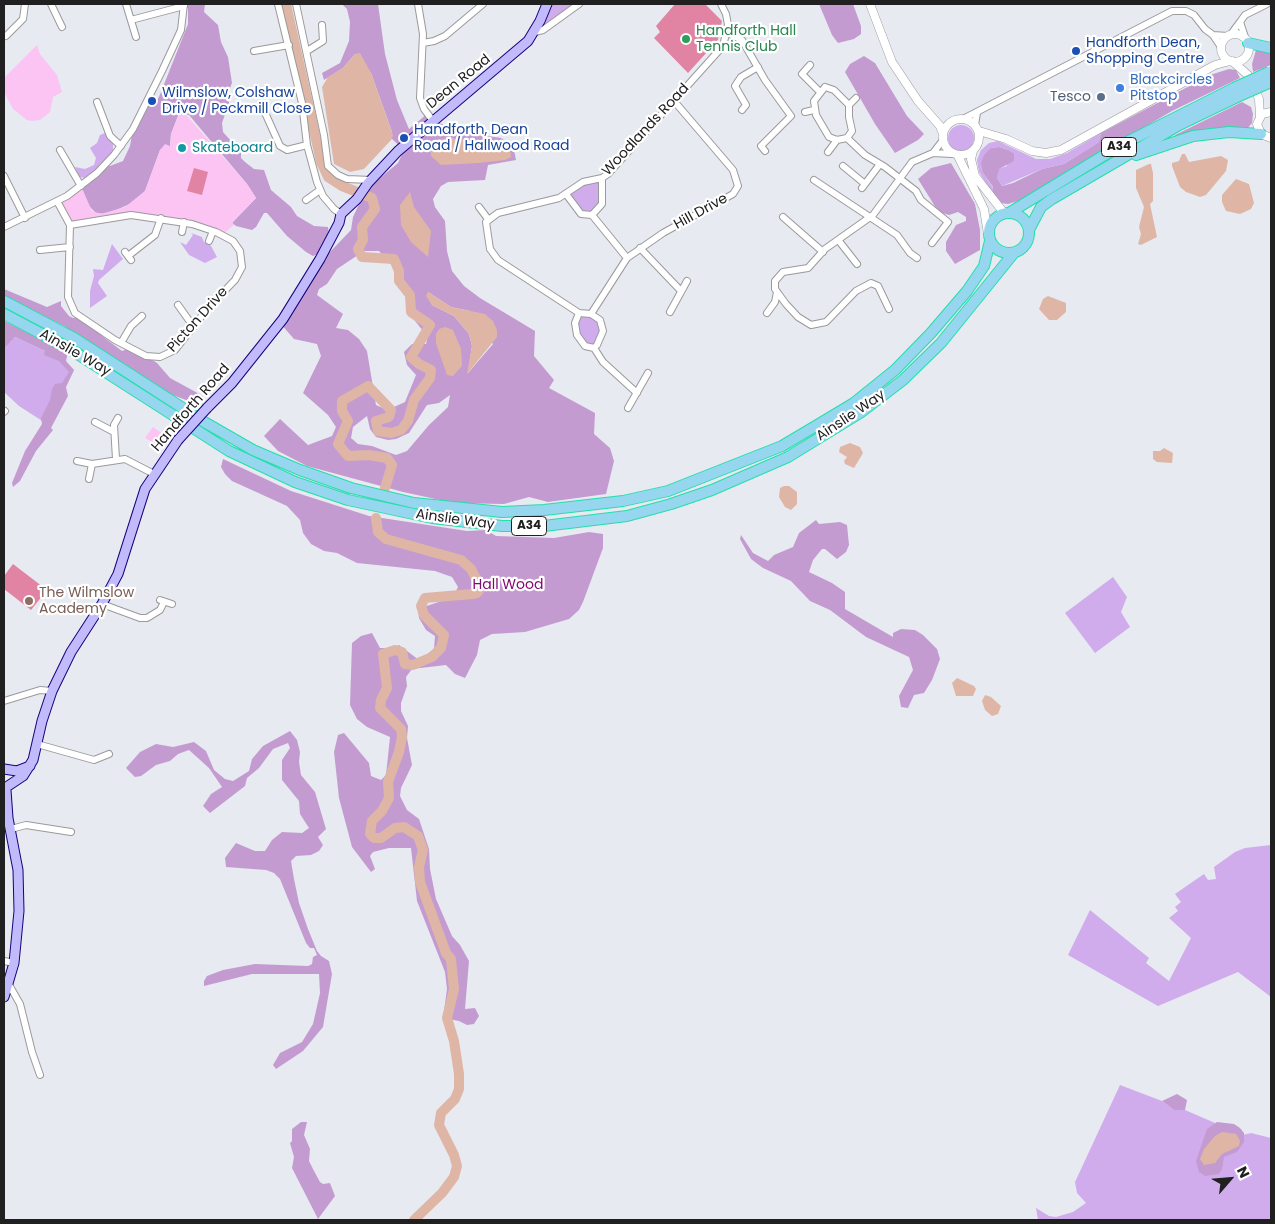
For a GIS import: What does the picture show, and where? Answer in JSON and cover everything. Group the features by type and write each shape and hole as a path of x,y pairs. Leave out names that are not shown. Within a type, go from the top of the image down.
{"highway":[{"path":"1247,42 1271,48"},
{"name":"A34","path":"989,237 993,221 1121,146 1271,75"},
{"name":"A34","path":"1013,254 1024,248 1041,207 1083,179 1236,92"},
{"path":"1083,179 1140,153 1193,136 1229,132 1266,136"},
{"path":"1006,213 1022,217 1030,230"},
{"path":"989,237 995,248 1004,253 1013,254"},
{"name":"Ainslie Way","path":"4,301 74,338 206,423 253,450 300,470 351,488 414,503 502,512 544,510 624,501 668,491 774,450 854,403 895,370 931,333 967,290 984,266 989,237"},
{"name":"Ainslie Way","path":"4,314 68,348 229,451 295,482 357,502 432,518 502,526 544,526 627,516 671,504 721,486 795,453 860,413 903,380 941,343 1013,254"}],"main road":[{"name":"Dean Road","path":"355,200 398,150 519,50 535,32 547,4"},
{"name":"Handforth Road","path":"6,789 23,776 30,766 52,691 71,652 102,604 118,574 145,489 178,440 232,383 283,319 320,258 339,223 341,214 355,200"},
{"path":"4,769 17,771 30,766"},
{"path":"4,769 9,778 6,789 6,814 11,829 18,870 19,897 14,963 4,997"}],"street":[{"path":"6,36 11,26 23,19 25,4"},
{"path":"51,4 62,27"},
{"path":"126,4 136,37"},
{"path":"278,4 302,103 307,145 320,190 330,206 341,214"},
{"path":"296,4 307,51 328,166 347,179 368,178 369,182"},
{"path":"418,4 423,43 420,98 424,109 432,121"},
{"path":"423,43 440,39 483,4"},
{"path":"535,32 579,4"},
{"path":"721,4 726,14 728,33 742,40 791,116 761,146 765,150"},
{"path":"870,4 892,62 918,102 932,117 943,137 944,145 955,155 982,204 989,237"},
{"path":"1215,65 1229,35 1245,15 1267,4"},
{"path":"4,227 58,201 81,186 101,169 133,129 181,30 184,5 131,20"},
{"path":"932,117 951,122 963,119 1172,11 1189,12 1214,35 1224,57 1248,75 1259,99 1260,117 1257,124 1266,136"},
{"path":"963,119 977,128 1032,151 1046,153 1061,150 1215,65 1245,57 1247,42 1240,22"},
{"path":"307,51 323,41 325,33 322,25"},
{"name":"Woodlands Road","path":"488,218 504,211 566,194 583,182 602,178 723,46 728,33"},
{"path":"1214,35 1240,35 1247,42"},
{"path":"254,51 288,45"},
{"path":"810,65 802,74 820,92"},
{"path":"742,110 746,105 735,86 741,77 758,67"},
{"path":"849,105 829,87 820,92 814,101 814,110 824,132 832,140 847,138 852,131 849,105 856,98"},
{"name":"Hill Drive","path":"591,314 627,258 663,233 724,200 733,194 738,186 733,170 674,101"},
{"path":"97,102 110,136 121,146"},
{"path":"262,106 280,146 287,150 307,145"},
{"path":"805,112 814,110"},
{"path":"977,112 976,148 971,160 975,176 1006,213"},
{"path":"1260,117 1271,112"},
{"path":"933,153 951,122"},
{"path":"767,314 775,302 777,292 775,282 780,273 806,269 823,252 872,216 912,162 933,153 955,155 976,148 996,136"},
{"path":"847,138 865,156 880,164 916,191 921,200 948,222 932,243"},
{"path":"828,152 838,140"},
{"path":"60,150 81,186"},
{"path":"843,166 863,186 880,164"},
{"path":"4,176 25,218"},
{"path":"592,215 602,204 602,178"},
{"path":"814,180 872,216 897,235 916,258"},
{"path":"306,200 320,190"},
{"path":"566,194 581,214 592,215 627,258"},
{"name":"Picton Drive","path":"58,201 70,225 68,297 72,309 79,317 146,356 160,357 174,350 235,280 242,267 241,254 236,244 213,231 184,222 124,215 70,225"},
{"path":"479,207 488,218 485,228 493,255 579,313 591,314 600,320 603,327 601,338 594,348"},
{"path":"783,217 823,252"},
{"path":"128,256 155,235 161,218"},
{"path":"182,232 184,222"},
{"path":"209,241 213,231"},
{"path":"839,241 858,264"},
{"path":"40,250 70,247"},
{"path":"640,248 681,291"},
{"path":"670,312 687,282"},
{"path":"777,292 798,317 816,326 826,322 856,291 871,283 878,286 890,310"},
{"path":"178,305 193,326"},
{"path":"579,313 575,323 577,335 585,346 594,348 603,362 637,393"},
{"path":"121,343 131,326 142,316"},
{"path":"628,408 648,373"},
{"path":"116,459 114,425 118,418"},
{"path":"96,422 114,432"},
{"path":"77,461 92,464 116,459 131,461 154,474"},
{"path":"89,479 92,464"},
{"path":"102,604 140,618 147,618 160,610 162,601 172,604"},
{"path":"4,701 40,690 52,691"},
{"path":"37,744 94,760 109,754"},
{"path":"11,829 26,825 71,832"},
{"path":"4,961 14,963"},
{"path":"8,983 20,1004 32,1052 40,1074"}],"shaded area":[{"path":"547,4 579,4 535,32"},
{"name":"Handforth Hall Tennis Club","path":"675,4 705,4 722,21 718,40 688,73 654,38 660,32 656,26"},
{"path":"37,45 40,54 57,75 62,92 53,97 50,112 40,120 32,121 27,120 13,109 4,92 4,78"},
{"path":"360,53 371,73 393,135 392,139 364,169 350,172 334,164 322,87 328,77 343,68 355,54"},
{"path":"181,109 247,184 256,198 232,222 234,225 222,235 142,215 70,225 57,201 81,186 92,211 101,214 125,207 145,191 160,150 165,144 170,146 171,134"},
{"path":"961,125 970,129 974,138 970,147 961,151 952,147 948,138 952,129"},
{"path":"105,133 113,143 113,151 91,175 85,178 79,177 75,167 85,169 94,165 96,158 90,148 97,143 100,135"},
{"path":"1101,133 1099,142 1064,164 1042,169 1002,186 997,178 998,169 1007,166 1008,150 999,147 991,148 983,173 993,188 993,195 979,172 977,160 981,150 989,143 998,141 1036,159 1050,159 1067,153"},
{"path":"448,138 491,143 504,141 510,149 511,157 505,160 441,165 431,156 430,146 435,140"},
{"path":"1182,154 1185,154 1189,162 1221,156 1228,160 1226,171 1206,195 1200,197 1186,192 1180,187 1172,163 1179,161"},
{"path":"1151,164 1153,173 1153,201 1150,204 1157,237 1141,245 1138,244 1141,234 1139,227 1144,207 1136,188 1136,170"},
{"path":"194,168 208,172 202,195 187,191"},
{"path":"602,178 602,204 586,215 566,194 577,186"},
{"path":"1236,179 1249,184 1254,203 1251,209 1240,214 1226,211 1222,202 1222,195"},
{"path":"410,192 414,207 431,231 428,257 411,242 401,225 400,205"},
{"path":"191,233 202,237 204,242 211,246 217,257 205,263 189,255 180,242 186,245 193,235"},
{"path":"112,244 123,259 99,280 98,283 107,296 90,308 90,291 94,276 93,269 103,270"},
{"path":"428,292 451,307 485,314 493,321 497,330 497,337 467,374 472,346 469,334 454,316 432,305 426,296"},
{"path":"1048,296 1066,303 1066,312 1057,320 1049,320 1039,309 1043,299"},
{"path":"579,313 591,314 603,327 597,345 585,346 575,323"},
{"path":"445,327 453,330 461,349 462,366 453,376 447,375 436,343 436,334 439,329"},
{"path":"15,337 45,351 74,370 47,424 19,406 4,392 4,349"},
{"path":"153,427 170,439 162,448 145,438"},
{"path":"850,443 860,447 863,453 854,468 845,464 844,461 847,457 839,452 840,447"},
{"path":"1164,448 1173,453 1172,463 1157,462 1153,459 1153,451 1160,451"},
{"path":"789,486 797,492 797,504 791,510 785,507 779,497 780,488"},
{"path":"13,564 47,590 31,610 4,589 4,576"},
{"path":"1113,577 1127,597 1121,612 1130,627 1095,653 1065,613"},
{"path":"957,678 974,686 976,689 973,696 956,696 952,683"},
{"path":"985,695 991,697 1001,706 998,714 992,716 985,710 982,701"},
{"path":"1271,845 1271,997 1238,972 1158,1006 1068,955 1090,910 1149,958 1146,963 1169,981 1191,938 1169,918 1178,911 1175,907 1181,902 1175,894 1204,874 1208,880 1216,879 1214,867 1235,852 1245,848"},
{"path":"1120,1085 1162,1101 1174,1110 1185,1110 1243,1135 1251,1133 1271,1138 1271,1220 1038,1220 1036,1208 1049,1216 1056,1217 1073,1212 1086,1203 1077,1193 1075,1182"},
{"path":"1222,1132 1236,1134 1240,1141 1239,1146 1222,1154 1215,1163 1204,1165 1200,1159 1204,1149 1215,1136"}],"green space":[{"path":"188,4 205,4 204,12 218,25 221,42 228,57 232,83 228,93 229,103 222,123 223,132 232,142 241,147 241,158 245,162 254,169 264,170 271,190 291,207 297,216 314,226 328,227 329,233 318,254 313,256 306,252 287,236 267,213 264,213 256,227 252,230 236,226 232,223 256,198 247,184 189,115 179,113 171,134 170,146 160,150 145,191 132,203 107,214 96,213 88,205 81,186 105,165 110,166 123,161 130,146 133,129 148,100 155,103 159,97 188,24"},
{"path":"342,4 378,4 385,54 397,100 409,129 427,114 433,121 470,133 501,138 510,144 514,150 516,160 488,165 485,180 448,182 441,186 433,199 435,207 445,221 447,251 452,271 464,286 480,298 535,331 534,356 554,380 549,388 595,413 594,434 610,448 614,461 606,494 548,502 529,497 504,504 454,503 403,492 307,466 278,451 264,436 280,419 308,445 332,436 336,427 328,415 303,393 321,356 317,344 294,339 280,323 322,256 329,253 351,230 353,217 360,202 375,182 398,163 404,150 392,139 392,132 371,73 355,54 343,68 324,80 322,73 340,63 349,41 350,22 347,9","holes":["364,251 379,251 388,262 395,266 404,279 408,312 423,331 427,340 426,344 412,344 404,352 407,365 416,375 405,402 394,407 383,408 376,405 367,351 359,339 348,330 336,328 343,314 317,295 319,289 327,284 337,269","428,292 451,307 470,311 493,344 468,373 472,346 469,334 454,316 432,305","450,395 448,407 429,425 407,451 396,455 372,446 358,444 351,438 353,427 367,416 370,429 376,437 388,440 396,439 409,433 427,405 439,403"]},
{"path":"819,4 853,4 861,26 861,34 854,39 838,43 832,35"},
{"path":"1256,50 1271,53 1271,65 1253,72 1252,64"},
{"path":"864,56 875,63 907,116 924,134 918,140 895,153 875,124 845,72 850,64"},
{"path":"1229,69 1236,70 1240,78 1172,111 1018,201 1008,204 1000,203 993,195 993,187 983,173 981,163 984,155 991,148 999,147 1014,154 1014,161 999,169 997,178 1002,186 1013,183 1042,169 1064,164 1099,142 1101,133 1210,75"},
{"path":"1242,102 1251,107 1253,114 1252,123 1247,129 1215,128 1173,136"},
{"path":"951,163 975,204 980,230 980,250 955,264 946,251 946,242 956,225 966,221 966,217 958,212 949,215 942,213 936,208 918,179 931,168"},
{"path":"4,289 47,307 61,301 61,306 69,316 73,318 79,317 98,329 102,336 122,351 130,348 157,363 170,378 203,396 202,401 194,403 170,394 64,326 4,296"},
{"path":"4,321 68,352 66,361 74,370 66,387 68,396 51,428 53,430 36,451 20,481 13,487 12,483 25,451 42,424 41,418 50,400 52,389 55,384 62,383 69,372 59,361 44,355 45,351 15,337 4,349"},
{"name":"Hall Wood","path":"223,459 291,491 369,516 467,531 486,530 496,536 554,538 589,532 603,534 603,548 583,602 579,610 569,619 525,632 492,634 480,640 477,655 465,678 455,674 446,665 412,669 406,677 407,686 401,703 401,711 408,726 407,738 412,765 401,788 400,796 407,810 419,819 429,849 430,869 436,899 452,936 460,945 469,961 465,1009 475,1008 479,1016 474,1024 467,1025 459,1021 443,1018 447,989 445,972 417,901 411,848 389,848 373,852 370,856 375,869 371,872 352,847 339,798 334,752 338,735 344,733 369,763 371,776 381,780 386,775 390,737 367,727 357,719 350,705 352,643 361,636 372,633 380,648 393,648 399,645 419,660 434,649 435,636 426,630 419,618 418,609 453,597 458,587 452,577 435,571 357,563 337,553 324,551 311,544 303,533 300,520 287,506 232,481 221,467"},
{"path":"816,520 819,524 840,522 847,525 849,545 846,552 837,559 825,549 822,549 813,560 809,572 832,583 845,592 845,609 893,637 893,633 901,629 915,630 937,649 940,659 932,680 924,693 914,695 908,708 901,707 899,696 913,670 909,657 866,637 830,610 810,601 791,581 763,568 751,559 740,539 741,535 753,553 768,561 774,555 793,547 799,533"},
{"path":"290,731 297,740 300,752 301,775 315,792 326,829 318,837 323,845 319,851 311,855 296,856 291,861 294,879 299,903 308,929 317,951 329,961 332,974 323,1027 303,1051 276,1069 273,1065 280,1053 302,1042 313,1024 320,993 319,974 252,974 204,986 204,981 207,976 223,970 255,964 308,966 312,964 313,957 317,955 314,948 310,948 306,943 280,879 274,873 266,870 226,867 225,858 236,843 255,851 265,851 272,840 282,832 302,833 309,828 300,814 299,801 282,780 282,760 290,748 288,743 273,749 259,768 247,778 245,786 210,813 203,806 211,794 222,787 209,768 189,750 178,754 170,761 156,765 141,776 135,777 126,768 140,752 156,744 173,747 194,742 206,751 214,770 225,779 233,781 249,771 252,759 263,746"},
{"path":"1177,1094 1187,1100 1185,1110 1174,1110 1162,1101"},
{"path":"301,1122 307,1122 304,1135 310,1149 309,1161 320,1182 323,1184 330,1183 335,1196 318,1219 292,1168 294,1157 290,1143 292,1141 292,1129"},
{"path":"1217,1122 1234,1124 1240,1128 1244,1133 1244,1142 1237,1152 1224,1157 1219,1174 1205,1176 1199,1172 1196,1161 1207,1129"}],"waterway":[{"path":"286,4 321,162 328,177 342,186 372,198 375,209 362,227 363,240 358,249 362,257 394,259 399,271 399,281 410,295 411,312 430,325 411,357 419,364 431,370 430,378 414,400 408,421 401,430 391,433 378,431 376,421 389,417 391,410 368,386 342,401 342,411 348,421 338,444 348,456 369,455 387,458 392,465 385,488"},
{"path":"376,518 378,532 386,539 461,560 471,569 481,588 477,593 472,594 425,598 421,606 424,615 444,635 441,648 432,657 413,665 405,664 402,652 395,650 383,654 387,688 381,700 380,708 401,729 402,737 399,752 388,782 389,798 382,811 372,821 370,834 374,838 381,838 395,828 404,827 418,836 423,850 419,867 420,882 446,953 451,959 454,989 447,1018 454,1041 459,1074 459,1089 455,1099 441,1113 439,1125 454,1155 457,1166 454,1177 442,1193 414,1220"}],"place":[{"name":"Handforth Hall Tennis Club","path":"686,39"},
{"name":"Handforth Dean, Shopping Centre","path":"1076,51"},
{"name":"Blackcircles Pitstop","path":"1120,88"},
{"name":"Tesco","path":"1101,97"},
{"name":"Wilmslow, Colshaw Drive / Peckmill Close","path":"152,101"},
{"name":"Handforth, Dean Road / Hallwood Road","path":"404,138"},
{"name":"Skateboard","path":"182,148"},
{"name":"The Wilmslow Academy","path":"29,601"}]}
